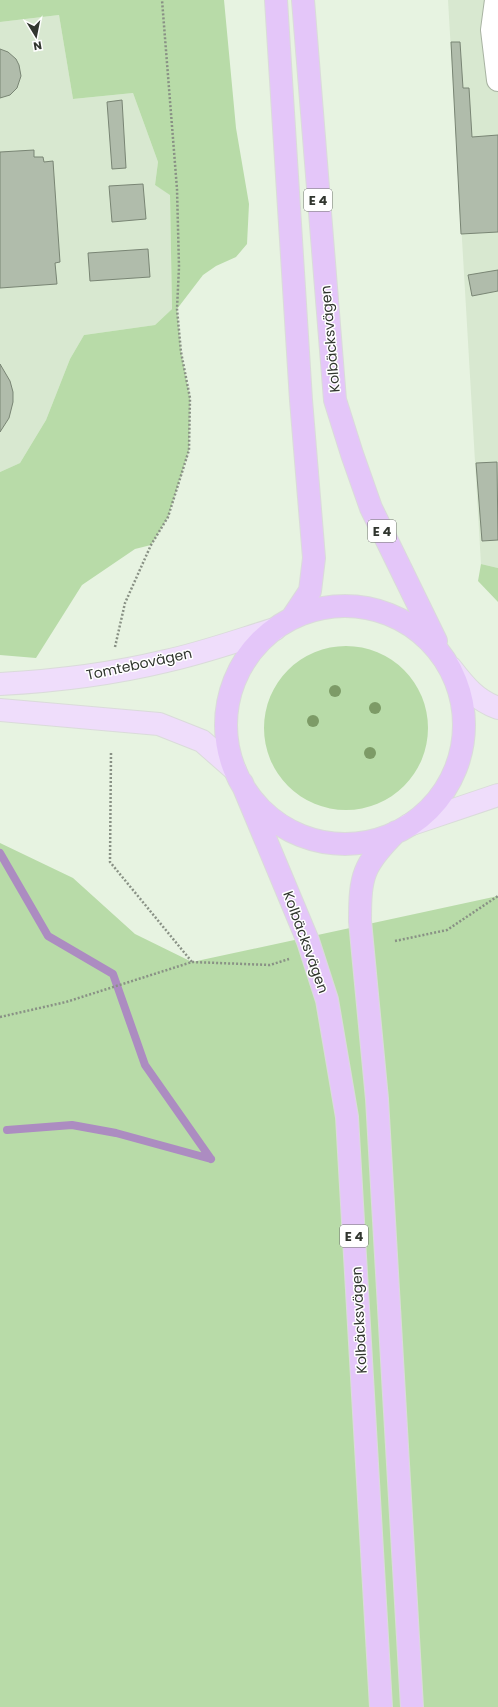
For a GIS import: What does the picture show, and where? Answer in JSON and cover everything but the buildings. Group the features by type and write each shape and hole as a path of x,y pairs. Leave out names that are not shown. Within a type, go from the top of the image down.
{"highway":[{"name":"E 4","path":"276,0 301,400 314,558 310,591 284,624"},
{"name":"Kolbäcksvägen","path":"303,0 335,400 371,508 447,662"},
{"name":"E 4","path":"403,829 380,839 346,844 326,842 306,837 286,828 268,815 249,795 238,776 230,754 227,737 226,718 231,691 248,656 260,642 284,624 314,610 336,606 361,606 385,612 416,628 431,642 447,662 458,687 463,707 464,726 461,752 457,766 448,785 431,808 381,847 370,861 363,875 360,891 360,921 377,1099 412,1707"},
{"name":"Kolbäcksvägen","path":"238,776 308,941 327,1000 347,1117 381,1707"}],"main road":[{"name":"Tomtebovägen","path":"0,684 34,682 111,673 168,661 284,624"},
{"path":"447,662 468,689 484,703 498,708"},
{"path":"0,710 159,724 202,741 238,776"},
{"path":"403,829 498,795"}],"lane":[{"path":"496,0 492,30 498,80"}],"path":[{"path":"114,649 125,603 152,545 168,517 189,450 190,398 181,352 177,309 179,266 177,189 162,0"},
{"path":"111,754 110,862 192,962"},
{"path":"396,941 447,930 498,896"},
{"path":"0,1017 66,1002 192,962 270,965 292,959"}],"shaded area":[{"path":"448,0 498,0 498,568 481,564"},
{"path":"59,15 73,99 133,93 158,162 155,185 170,194 172,309 155,325 84,335 70,359 46,420 20,463 0,472 0,22"}],"green space":[{"path":"0,0 224,0 236,128 249,204 247,244 236,257 216,266 203,275 177,309 181,352 190,398 189,450 168,517 151,545 135,549 82,585 36,658 0,655 0,472 20,463 46,420 70,359 84,335 155,325 172,309 170,195 155,185 158,162 133,93 73,99 59,15 0,22"},
{"path":"481,564 498,568 498,602 478,581"},
{"path":"346,646 370,650 385,656 404,670 418,689 424,704 428,728 424,752 418,767 404,786 385,800 370,806 346,810 322,806 307,800 288,786 274,767 268,752 264,728 268,704 274,689 288,670 307,656 322,650"},
{"path":"0,843 73,878 135,934 192,962 498,896 498,1707 0,1707"}],"waterway":[{"path":"0,853 48,936 113,974 145,1065 211,1159"},
{"path":"7,1130 72,1125 116,1133 211,1159"}]}
